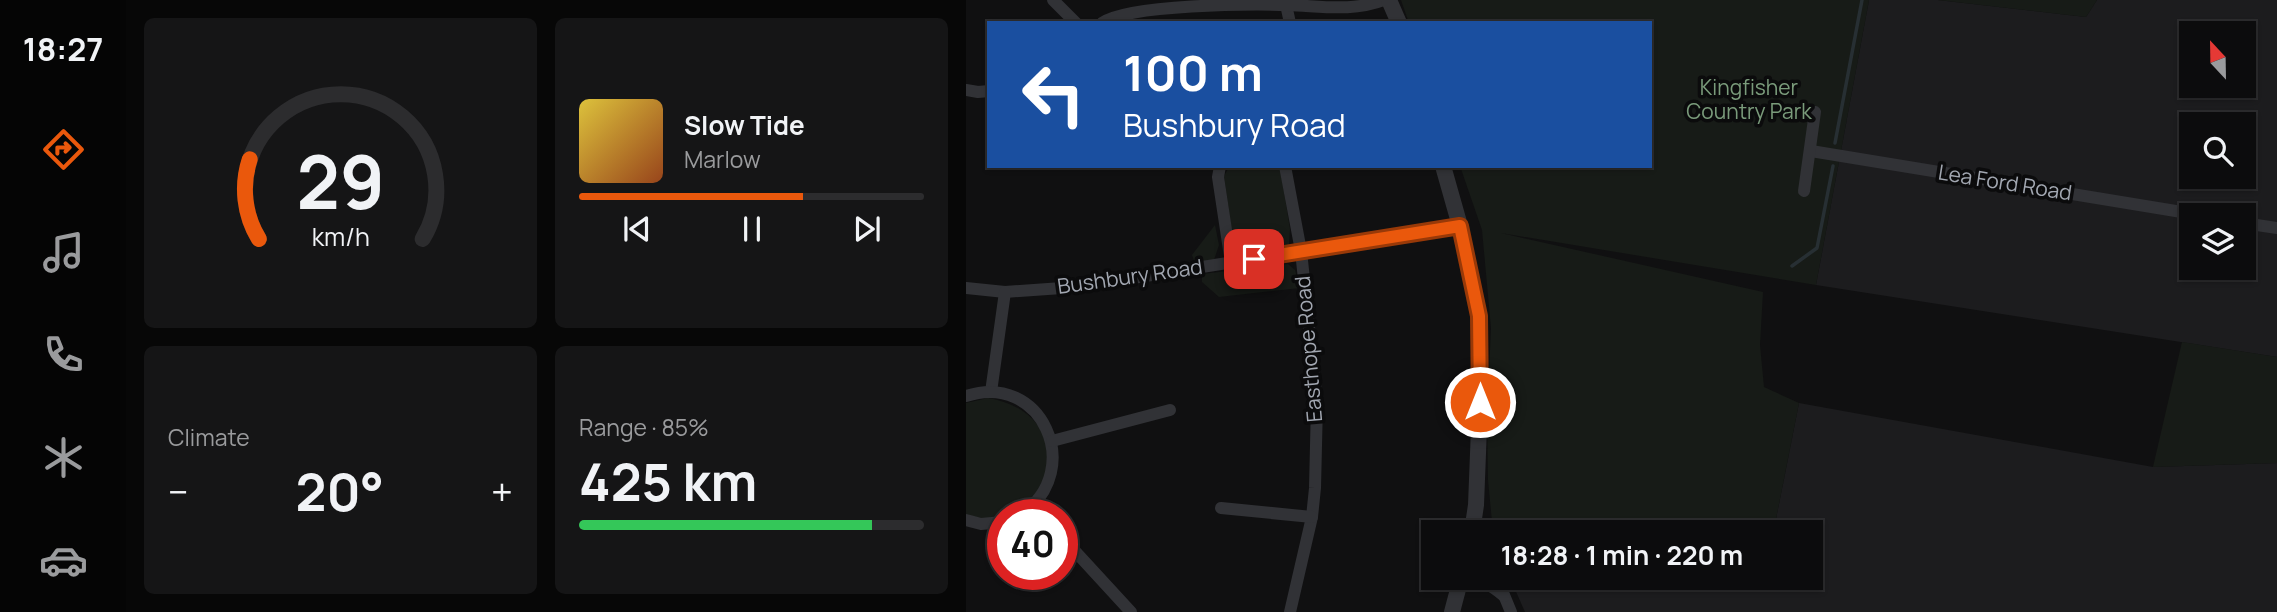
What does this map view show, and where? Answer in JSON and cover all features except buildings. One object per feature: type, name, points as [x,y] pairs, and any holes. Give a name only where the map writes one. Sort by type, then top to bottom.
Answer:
[{"type":"street","points":[[1053,0],[1074,21]]},
{"type":"street","points":[[1107,21],[1170,4],[1286,2],[1366,7],[1384,0]]},
{"type":"street","points":[[1389,0],[1398,21]]},
{"type":"street","points":[[1286,2],[1290,21]]},
{"type":"street","points":[[966,90],[978,93],[987,91]]},
{"type":"street","points":[[1804,191],[1815,112]]},
{"type":"street","name":"Lea Ford Road","points":[[1811,151],[2179,212]]},
{"type":"street","points":[[1220,168],[1218,177],[1231,263]]},
{"type":"street","name":"Easthope Road","points":[[1285,168],[1301,251],[1317,403],[1312,517],[1290,612]]},
{"type":"street","points":[[1444,168],[1460,226],[1479,316],[1480,402],[1475,520]]},
{"type":"street","points":[[2256,225],[2277,228]]},
{"type":"street","name":"Bushbury Road","points":[[966,288],[1005,292],[1076,287],[1460,226]]},
{"type":"street","points":[[991,392],[1005,292]]},
{"type":"street","points":[[966,396],[991,392],[1008,395],[1023,402],[1041,419],[1052,441],[1054,459],[1051,476],[1041,499]]},
{"type":"street","points":[[1052,441],[1170,410]]},
{"type":"street","points":[[1221,508],[1312,517]]},
{"type":"street","points":[[966,520],[987,523]]},
{"type":"street","points":[[1078,554],[1131,612]]},
{"type":"street","points":[[1452,612],[1458,590]]},
{"type":"street","points":[[1497,590],[1504,596]]},
{"type":"street","points":[[1502,590],[1511,612]]},
{"type":"shaded area","points":[[1869,0],[1938,0],[2086,17],[2097,0],[2277,0],[2277,357],[1816,285]]},
{"type":"shaded area","points":[[1799,403],[2153,467],[2277,463],[2277,612],[1525,612],[1515,590],[1823,590],[1823,520],[1776,520]]},
{"type":"green space","name":"Kingfisher Country Park","points":[[1401,0],[1869,0],[1816,285],[1501,233],[1763,292],[1760,345],[1764,387],[1799,403],[1776,520],[1492,520],[1487,418],[1491,328],[1482,230],[1461,168],[1652,168],[1652,21],[1408,21]]},
{"type":"green space","points":[[1938,0],[2097,0],[2086,17]]},
{"type":"green space","points":[[1280,168],[1290,229],[1289,245],[1283,249],[1244,255],[1237,250],[1233,240],[1224,176],[1228,169]]},
{"type":"green space","points":[[1215,225],[1219,245],[1214,260],[1195,263],[1192,255]]},
{"type":"green space","points":[[1288,264],[1295,270],[1300,288],[1219,297],[1202,282],[1202,274]]},
{"type":"green space","points":[[2182,342],[2277,357],[2277,463],[2153,467]]},
{"type":"green space","points":[[988,398],[1020,409],[1039,428],[1047,451],[1045,474],[1035,495],[1030,499],[987,499],[987,517],[966,514],[966,403]]},
{"type":"waterway","points":[[1835,143],[1862,0]]},
{"type":"waterway","points":[[1792,266],[1817,248],[1833,166]]},
{"type":"route","points":[[1254,259],[1460,226],[1479,316],[1480,402]]}]
